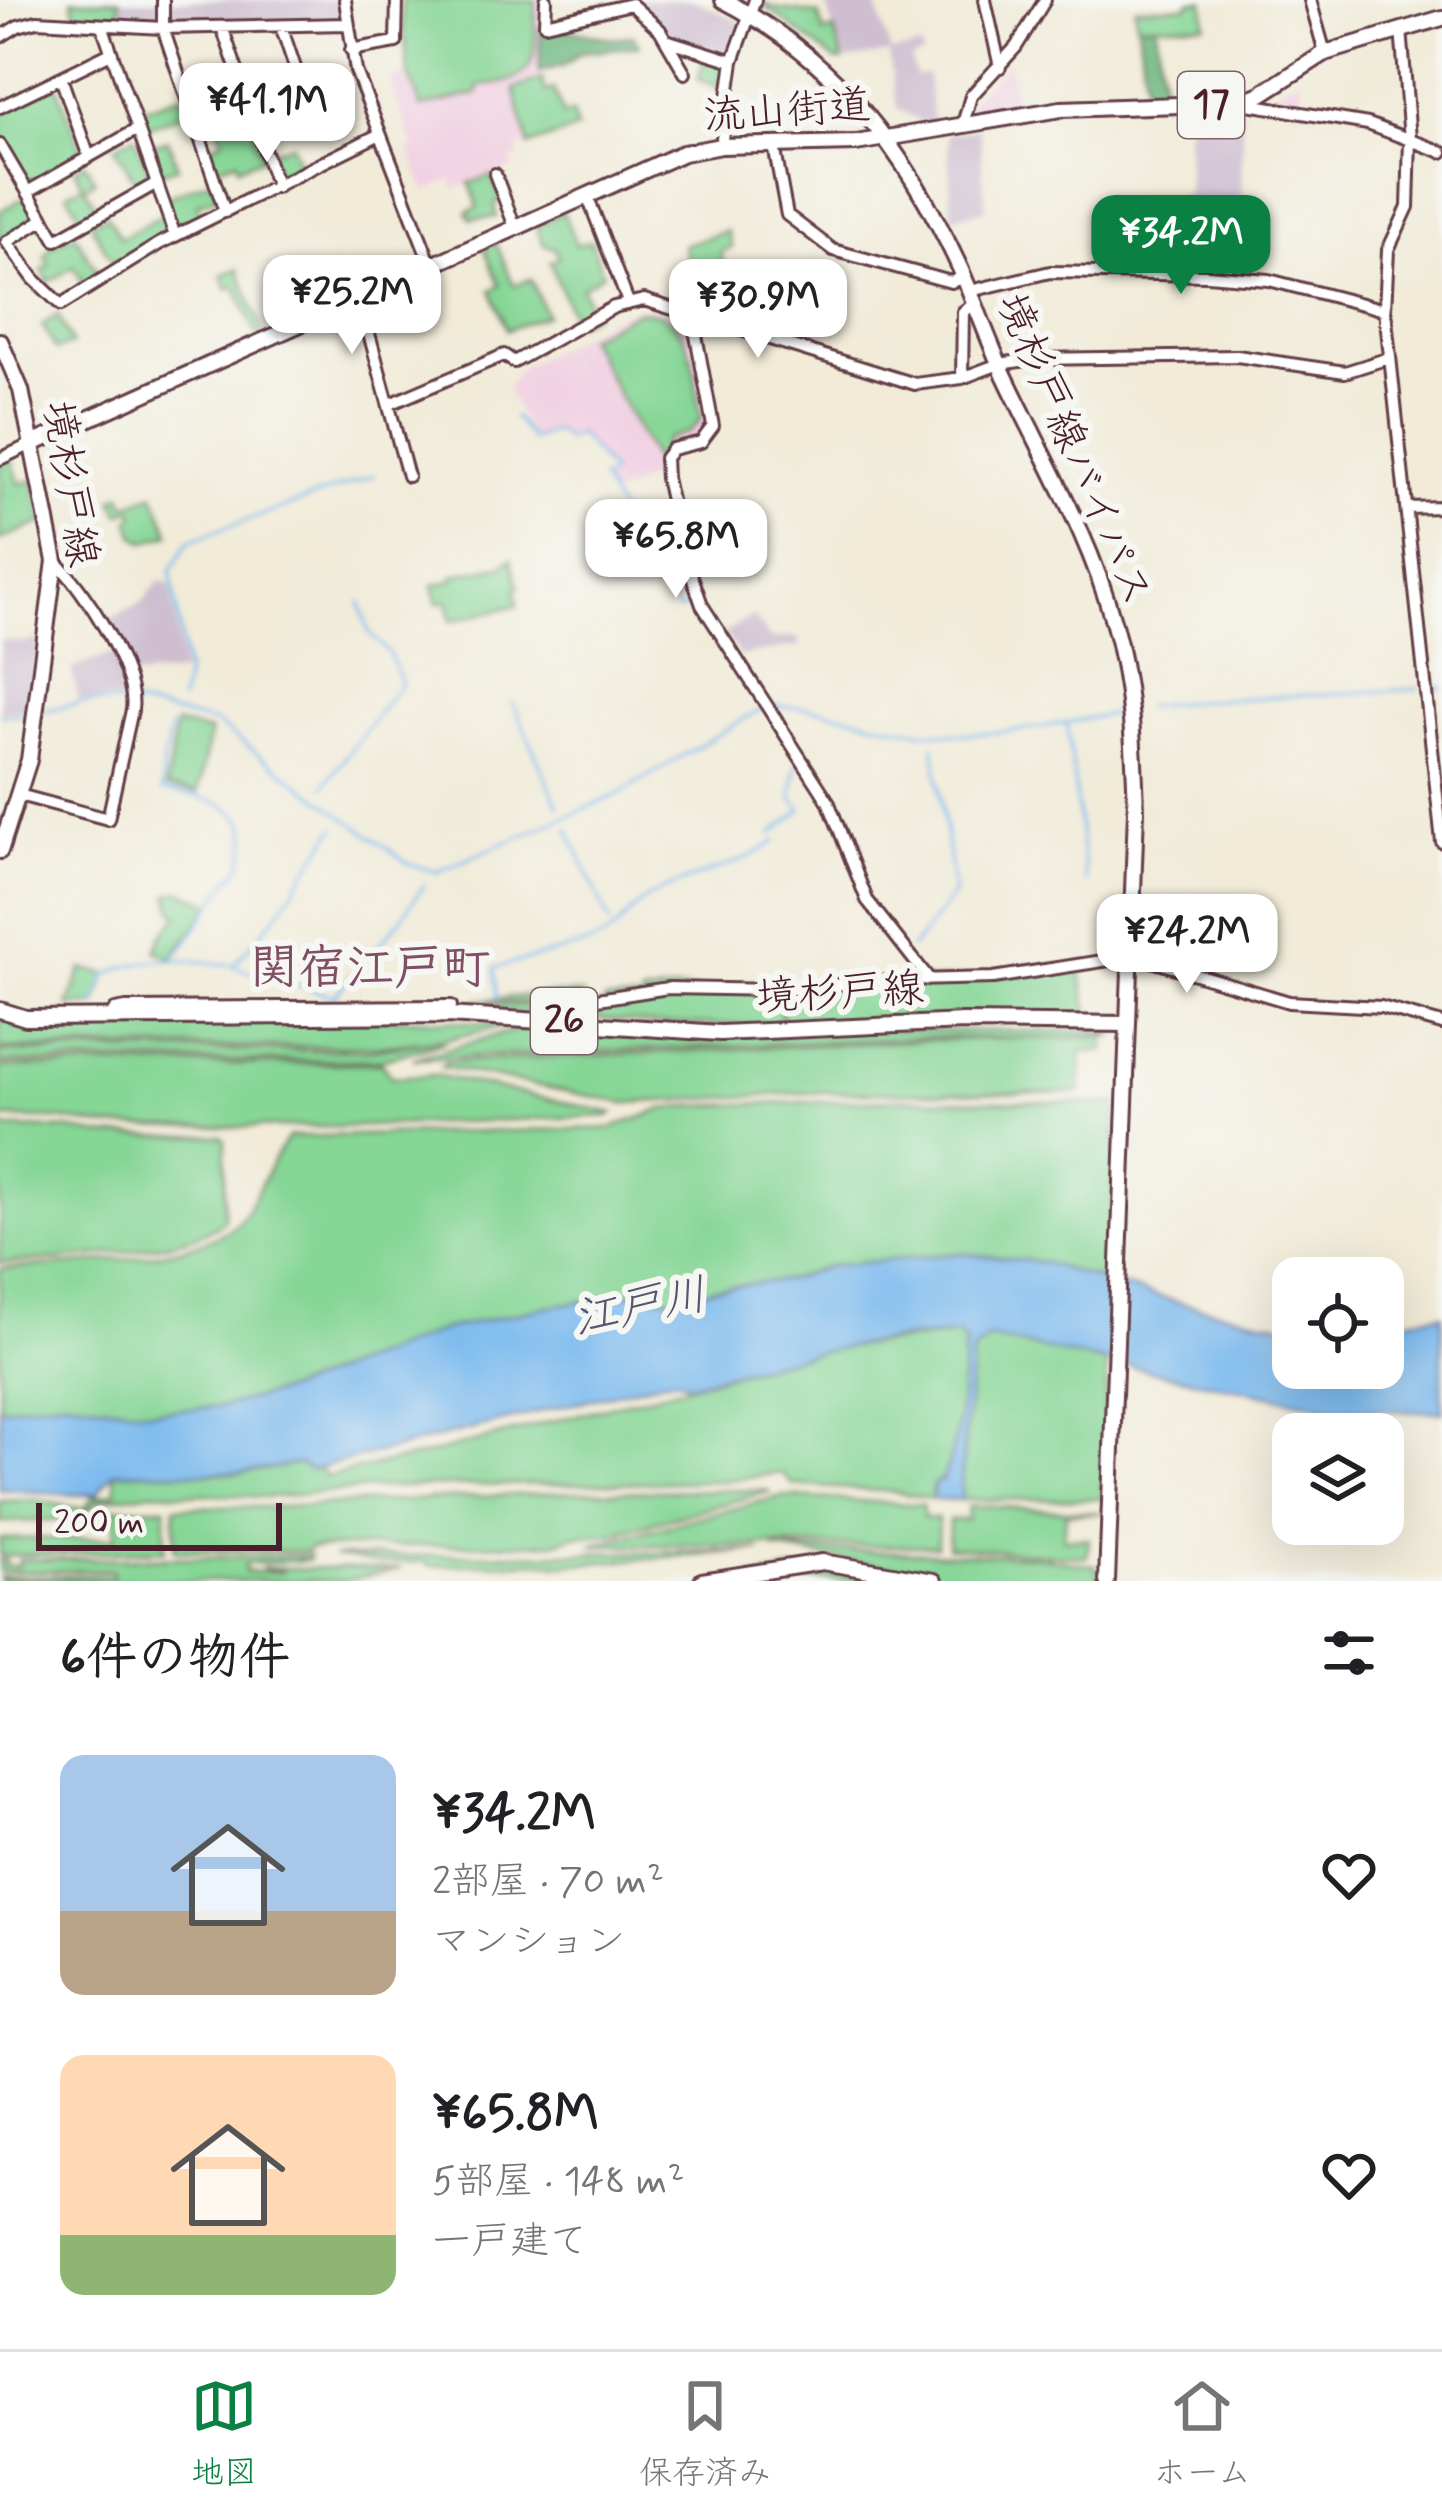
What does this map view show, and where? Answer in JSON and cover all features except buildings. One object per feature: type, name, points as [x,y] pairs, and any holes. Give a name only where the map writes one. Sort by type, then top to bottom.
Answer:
[{"type":"main road","name":"境杉戸線バイパス","points":[[723,0],[753,7],[825,68],[887,138],[918,184],[1102,587],[1121,656],[1132,726],[1136,811],[1128,1024]]},
{"type":"main road","name":"流山街道","points":[[32,444],[671,157],[721,146],[887,138],[1092,106],[1239,103],[1324,53],[1442,18]]},
{"type":"main road","name":"境杉戸線","points":[[0,341],[17,379],[55,561],[36,722],[0,851]]},
{"type":"main road","name":"境杉戸線","points":[[0,1010],[26,1018],[427,1014],[719,1033],[916,1023],[1128,1024]]},
{"type":"main road","points":[[1107,1581],[1128,1024]]},
{"type":"main road","points":[[702,1581],[822,1562],[934,1581]]},
{"type":"street","points":[[163,0],[163,28],[225,212]]},
{"type":"street","points":[[346,0],[351,50],[378,135],[431,265]]},
{"type":"street","points":[[351,50],[396,42],[397,0]]},
{"type":"street","points":[[546,0],[545,24],[631,4],[669,41],[685,73]]},
{"type":"street","points":[[985,0],[1000,67]]},
{"type":"street","points":[[963,124],[971,96],[1000,67],[1045,0]]},
{"type":"street","points":[[1310,0],[1324,53]]},
{"type":"street","points":[[721,146],[733,62],[753,7]]},
{"type":"street","points":[[0,37],[38,21],[163,28],[347,24]]},
{"type":"street","points":[[102,25],[175,236]]},
{"type":"street","points":[[256,124],[308,106],[281,26]]},
{"type":"street","points":[[222,27],[277,187]]},
{"type":"street","points":[[1401,29],[1410,139],[1408,207],[1388,250],[1385,310],[1442,842]]},
{"type":"street","points":[[669,41],[733,62]]},
{"type":"street","points":[[0,107],[111,53]]},
{"type":"street","points":[[61,78],[89,157]]},
{"type":"street","points":[[1239,103],[1368,124],[1442,152]]},
{"type":"street","points":[[29,191],[138,129]]},
{"type":"street","points":[[44,219],[7,242],[34,279],[61,304],[175,236],[378,135]]},
{"type":"street","points":[[0,145],[56,241],[157,183]]},
{"type":"street","points":[[774,146],[787,215],[821,243],[970,290],[1050,272],[1208,275],[1269,280],[1385,310]]},
{"type":"street","points":[[495,174],[515,227]]},
{"type":"street","points":[[587,195],[628,302]]},
{"type":"street","points":[[962,378],[963,311],[970,290]]},
{"type":"street","points":[[359,297],[408,476]]},
{"type":"street","points":[[390,404],[503,355],[514,362],[628,302],[656,302],[916,384],[962,378],[999,364],[1034,359],[1238,356],[1345,372],[1389,358]]},
{"type":"street","points":[[692,314],[713,426],[701,442],[669,451],[666,478],[681,545],[702,605],[828,801],[868,900],[929,979]]},
{"type":"street","points":[[0,459],[32,444]]},
{"type":"street","points":[[1407,508],[1442,507]]},
{"type":"street","points":[[19,795],[108,819],[133,705],[119,658],[68,573],[55,561]]},
{"type":"street","points":[[579,1002],[668,988],[781,989],[994,978],[1109,960]]},
{"type":"street","points":[[1152,961],[1289,1002],[1381,1007],[1442,1024]]},
{"type":"street","points":[[109,1017],[126,1008],[451,1006]]},
{"type":"street","points":[[870,1581],[897,1573]]},
{"type":"shaded area","points":[[119,0],[159,0],[159,22],[119,22]]},
{"type":"shaded area","points":[[166,0],[338,0],[340,18],[169,25]]},
{"type":"shaded area","points":[[401,0],[542,0],[539,77],[513,88],[528,145],[517,149],[519,157],[511,161],[514,168],[455,189],[451,180],[426,191],[389,79],[408,73]]},
{"type":"shaded area","points":[[629,0],[693,0],[741,22],[732,55],[673,38]]},
{"type":"shaded area","points":[[825,0],[875,0],[891,52],[921,47],[923,55],[911,59],[916,77],[927,74],[933,120],[923,123],[897,108],[889,53],[843,61]]},
{"type":"shaded area","points":[[1009,61],[1015,107],[967,114],[971,101]]},
{"type":"shaded area","points":[[1300,75],[1303,111],[1260,102]]},
{"type":"shaded area","points":[[1242,109],[1242,201],[1223,202],[1217,229],[1173,228],[1179,194],[1187,194],[1187,112]]},
{"type":"shaded area","points":[[979,128],[986,210],[952,217],[947,134]]},
{"type":"shaded area","points":[[653,308],[681,316],[687,323],[699,368],[706,426],[699,436],[672,442],[664,449],[658,463],[660,473],[610,497],[604,480],[614,474],[579,433],[567,440],[556,429],[532,439],[506,388],[520,368],[614,317]]},
{"type":"shaded area","points":[[159,581],[170,584],[183,673],[133,677],[106,621],[143,602]]},
{"type":"shaded area","points":[[753,615],[770,639],[798,637],[800,646],[740,656],[724,633]]},
{"type":"shaded area","points":[[38,639],[30,710],[0,711],[0,640],[23,643]]},
{"type":"shaded area","points":[[115,653],[130,699],[79,700],[71,669]]},
{"type":"green space","points":[[72,0],[119,0],[119,22],[77,20]]},
{"type":"green space","points":[[401,0],[536,0],[531,62],[515,79],[421,107],[408,73]]},
{"type":"green space","points":[[1204,1],[1206,24],[1137,25],[1135,8]]},
{"type":"green space","points":[[761,3],[819,15],[824,33],[834,30],[843,61],[836,61]]},
{"type":"green space","points":[[1156,24],[1164,100],[1147,101],[1138,25]]},
{"type":"green space","points":[[554,26],[612,39],[633,35],[639,46],[581,52],[565,65],[539,72],[541,28]]},
{"type":"green space","points":[[705,56],[727,64],[725,89],[698,80]]},
{"type":"green space","points":[[208,78],[213,88],[236,79],[240,91],[194,107],[186,85]]},
{"type":"green space","points":[[542,79],[545,91],[554,89],[563,116],[572,113],[577,129],[529,146],[514,89]]},
{"type":"green space","points":[[56,84],[82,157],[28,184],[0,139],[0,112]]},
{"type":"green space","points":[[182,95],[188,112],[142,129],[136,111]]},
{"type":"green space","points":[[245,104],[263,158],[215,168],[207,146],[223,140],[214,114]]},
{"type":"green space","points":[[134,136],[152,179],[139,189],[115,146]]},
{"type":"green space","points":[[168,140],[178,167],[157,174],[148,147]]},
{"type":"green space","points":[[292,144],[301,170],[278,179],[269,152]]},
{"type":"green space","points":[[85,163],[95,181],[85,187],[99,212],[84,220],[67,193],[83,185],[75,169]]},
{"type":"green space","points":[[491,176],[501,200],[495,203],[496,217],[471,219],[467,212],[478,207],[470,183]]},
{"type":"green space","points":[[212,180],[217,197],[197,204],[201,219],[176,229],[165,197]]},
{"type":"green space","points":[[27,196],[37,219],[0,243],[0,211]]},
{"type":"green space","points":[[563,212],[576,245],[591,241],[603,274],[582,287],[593,314],[575,324],[550,262],[559,258],[555,248],[544,245],[536,227]]},
{"type":"green space","points":[[164,214],[169,236],[115,266],[91,224],[107,215],[121,238]]},
{"type":"green space","points":[[727,231],[732,248],[721,252],[725,270],[693,275],[683,245]]},
{"type":"green space","points":[[75,234],[100,277],[85,286],[74,267],[45,284],[42,270],[50,265],[45,257],[52,246]]},
{"type":"green space","points":[[496,243],[514,285],[531,279],[546,315],[507,330],[491,290],[500,286],[484,248]]},
{"type":"green space","points":[[238,269],[263,333],[257,336],[235,286],[227,289],[222,275]]},
{"type":"green space","points":[[638,311],[672,321],[682,333],[693,365],[701,419],[689,432],[666,439],[656,464],[587,337]]},
{"type":"green space","points":[[58,315],[72,344],[56,350],[42,325]]},
{"type":"green space","points":[[11,458],[20,484],[34,480],[43,522],[0,540],[0,463]]},
{"type":"green space","points":[[154,494],[170,534],[145,542],[135,536],[129,520],[135,516],[132,509],[120,514],[113,499],[122,495],[126,505]]},
{"type":"green space","points":[[511,559],[518,605],[451,621],[447,601],[437,603],[433,585],[454,580],[454,575],[502,566]]},
{"type":"green space","points":[[176,724],[210,732],[198,793],[166,787]]},
{"type":"green space","points":[[181,891],[212,904],[172,958],[156,951],[179,914],[169,894]]},
{"type":"green space","points":[[1080,968],[1090,1019],[783,1025],[783,992]]},
{"type":"green space","points":[[82,969],[107,974],[96,1005],[68,1006]]},
{"type":"green space","points":[[678,990],[780,992],[781,1025],[652,1024],[544,1014],[336,1006],[604,1005],[605,1000],[641,1000],[642,995]]},
{"type":"green space","points":[[584,994],[567,1002],[464,1002]]},
{"type":"green space","points":[[0,1017],[376,1017],[511,1024],[447,1039],[376,1046],[0,1049]]},
{"type":"green space","points":[[558,1024],[617,1029],[1113,1034],[413,1059],[515,1030],[548,1031]]},
{"type":"green space","points":[[1113,1037],[1104,1038],[1104,1051],[1082,1052],[1080,1093],[823,1092],[626,1103],[441,1067],[447,1062],[933,1040]]},
{"type":"green space","points":[[442,1043],[380,1060],[0,1063],[0,1052],[370,1050]]},
{"type":"green space","points":[[381,1063],[392,1077],[435,1075],[613,1113],[337,1127],[111,1127],[58,1119],[0,1118],[0,1067]]},
{"type":"green space","points":[[907,1099],[1117,1104],[1110,1281],[1041,1262],[962,1253],[829,1266],[793,1279],[715,1288],[676,1299],[633,1293],[443,1330],[292,1389],[221,1407],[150,1411],[65,1400],[0,1408],[0,1269],[157,1254],[215,1237],[242,1218],[289,1137],[611,1128],[687,1106]]},
{"type":"green space","points":[[0,1128],[65,1129],[108,1136],[221,1136],[225,1140],[224,1219],[209,1230],[153,1247],[0,1263]]},
{"type":"green space","points":[[959,1335],[965,1343],[958,1422],[949,1463],[932,1487],[932,1499],[793,1485],[781,1473],[722,1481],[394,1487],[269,1497],[152,1492],[100,1500],[77,1520],[0,1522],[0,1501],[35,1500],[83,1509],[94,1497],[116,1493],[115,1472],[241,1473],[299,1464],[311,1470],[320,1468],[325,1477],[821,1350]]},
{"type":"green space","points":[[990,1337],[1107,1363],[1102,1499],[961,1500],[973,1352]]},
{"type":"green space","points":[[771,1491],[611,1534],[573,1536],[554,1543],[309,1548],[308,1552],[175,1550],[175,1507]]},
{"type":"green space","points":[[782,1496],[922,1505],[924,1518],[938,1519],[937,1546],[591,1545]]},
{"type":"green space","points":[[165,1507],[165,1550],[0,1556],[0,1539],[115,1538],[115,1508]]},
{"type":"green space","points":[[968,1507],[1102,1513],[1066,1513],[1064,1538],[1089,1539],[1087,1557],[948,1547],[949,1520],[967,1520]]},
{"type":"green space","points":[[773,1549],[1032,1556],[1096,1566],[1099,1581],[950,1581],[918,1571]]},
{"type":"green space","points":[[761,1550],[561,1565],[428,1566],[427,1562],[334,1557]]},
{"type":"green space","points":[[309,1556],[309,1560],[245,1564],[245,1572],[284,1572],[261,1568],[401,1569],[345,1581],[0,1581],[0,1577],[113,1575],[112,1570],[0,1572],[0,1560],[6,1560],[7,1566],[19,1566],[19,1560]]},
{"type":"green space","points":[[825,1569],[865,1579],[744,1581],[789,1571]]},
{"type":"water","name":"江戸川","points":[[962,1253],[1041,1262],[1184,1304],[1272,1322],[1272,1389],[1404,1389],[1404,1320],[1442,1314],[1442,1412],[1338,1409],[989,1338],[973,1352],[961,1500],[932,1499],[934,1483],[942,1481],[957,1431],[965,1343],[959,1335],[823,1352],[690,1384],[674,1378],[311,1470],[299,1464],[241,1473],[115,1472],[97,1494],[0,1490],[0,1408],[65,1400],[150,1411],[221,1407],[292,1389],[443,1330],[633,1293],[676,1299],[715,1288],[793,1279],[829,1266]]},
{"type":"waterway","points":[[514,417],[532,440],[556,430],[567,440],[579,434],[612,473],[601,479],[625,521],[641,572],[658,589],[667,586],[679,611],[689,607],[694,618]]},
{"type":"waterway","points":[[181,701],[186,672],[171,571],[189,541],[373,476]]},
{"type":"waterway","points":[[324,786],[401,683],[389,653],[369,633],[360,602]]},
{"type":"waterway","points":[[698,627],[707,624],[714,634]]},
{"type":"waterway","points":[[1428,688],[1442,687]]},
{"type":"waterway","points":[[1145,707],[1419,689]]},
{"type":"waterway","points":[[43,711],[84,702],[127,703],[216,723],[409,864],[437,872],[617,795],[761,709]]},
{"type":"waterway","points":[[513,702],[558,806]]},
{"type":"waterway","points":[[770,707],[809,708],[951,734],[1021,730],[1114,714]]},
{"type":"waterway","points":[[0,714],[28,715]]},
{"type":"waterway","points":[[1067,723],[1086,882]]},
{"type":"waterway","points":[[171,726],[162,791],[227,807],[239,816],[247,845],[239,868],[174,958]]},
{"type":"waterway","points":[[912,948],[954,894],[934,746]]},
{"type":"waterway","points":[[772,834],[802,810],[792,797],[797,763]]},
{"type":"waterway","points":[[94,1006],[106,976],[121,968],[168,960],[234,965],[275,917],[336,827]]},
{"type":"waterway","points":[[568,829],[610,923]]},
{"type":"waterway","points":[[592,943],[652,895],[747,858],[776,841]]},
{"type":"waterway","points":[[235,967],[334,996],[398,923],[424,885]]},
{"type":"waterway","points":[[497,997],[495,968],[589,944]]},
{"type":"tunnel","points":[[1109,960],[1152,961]]},
{"type":"district","name":"関宿江戸町","points":[[370,969]]}]
